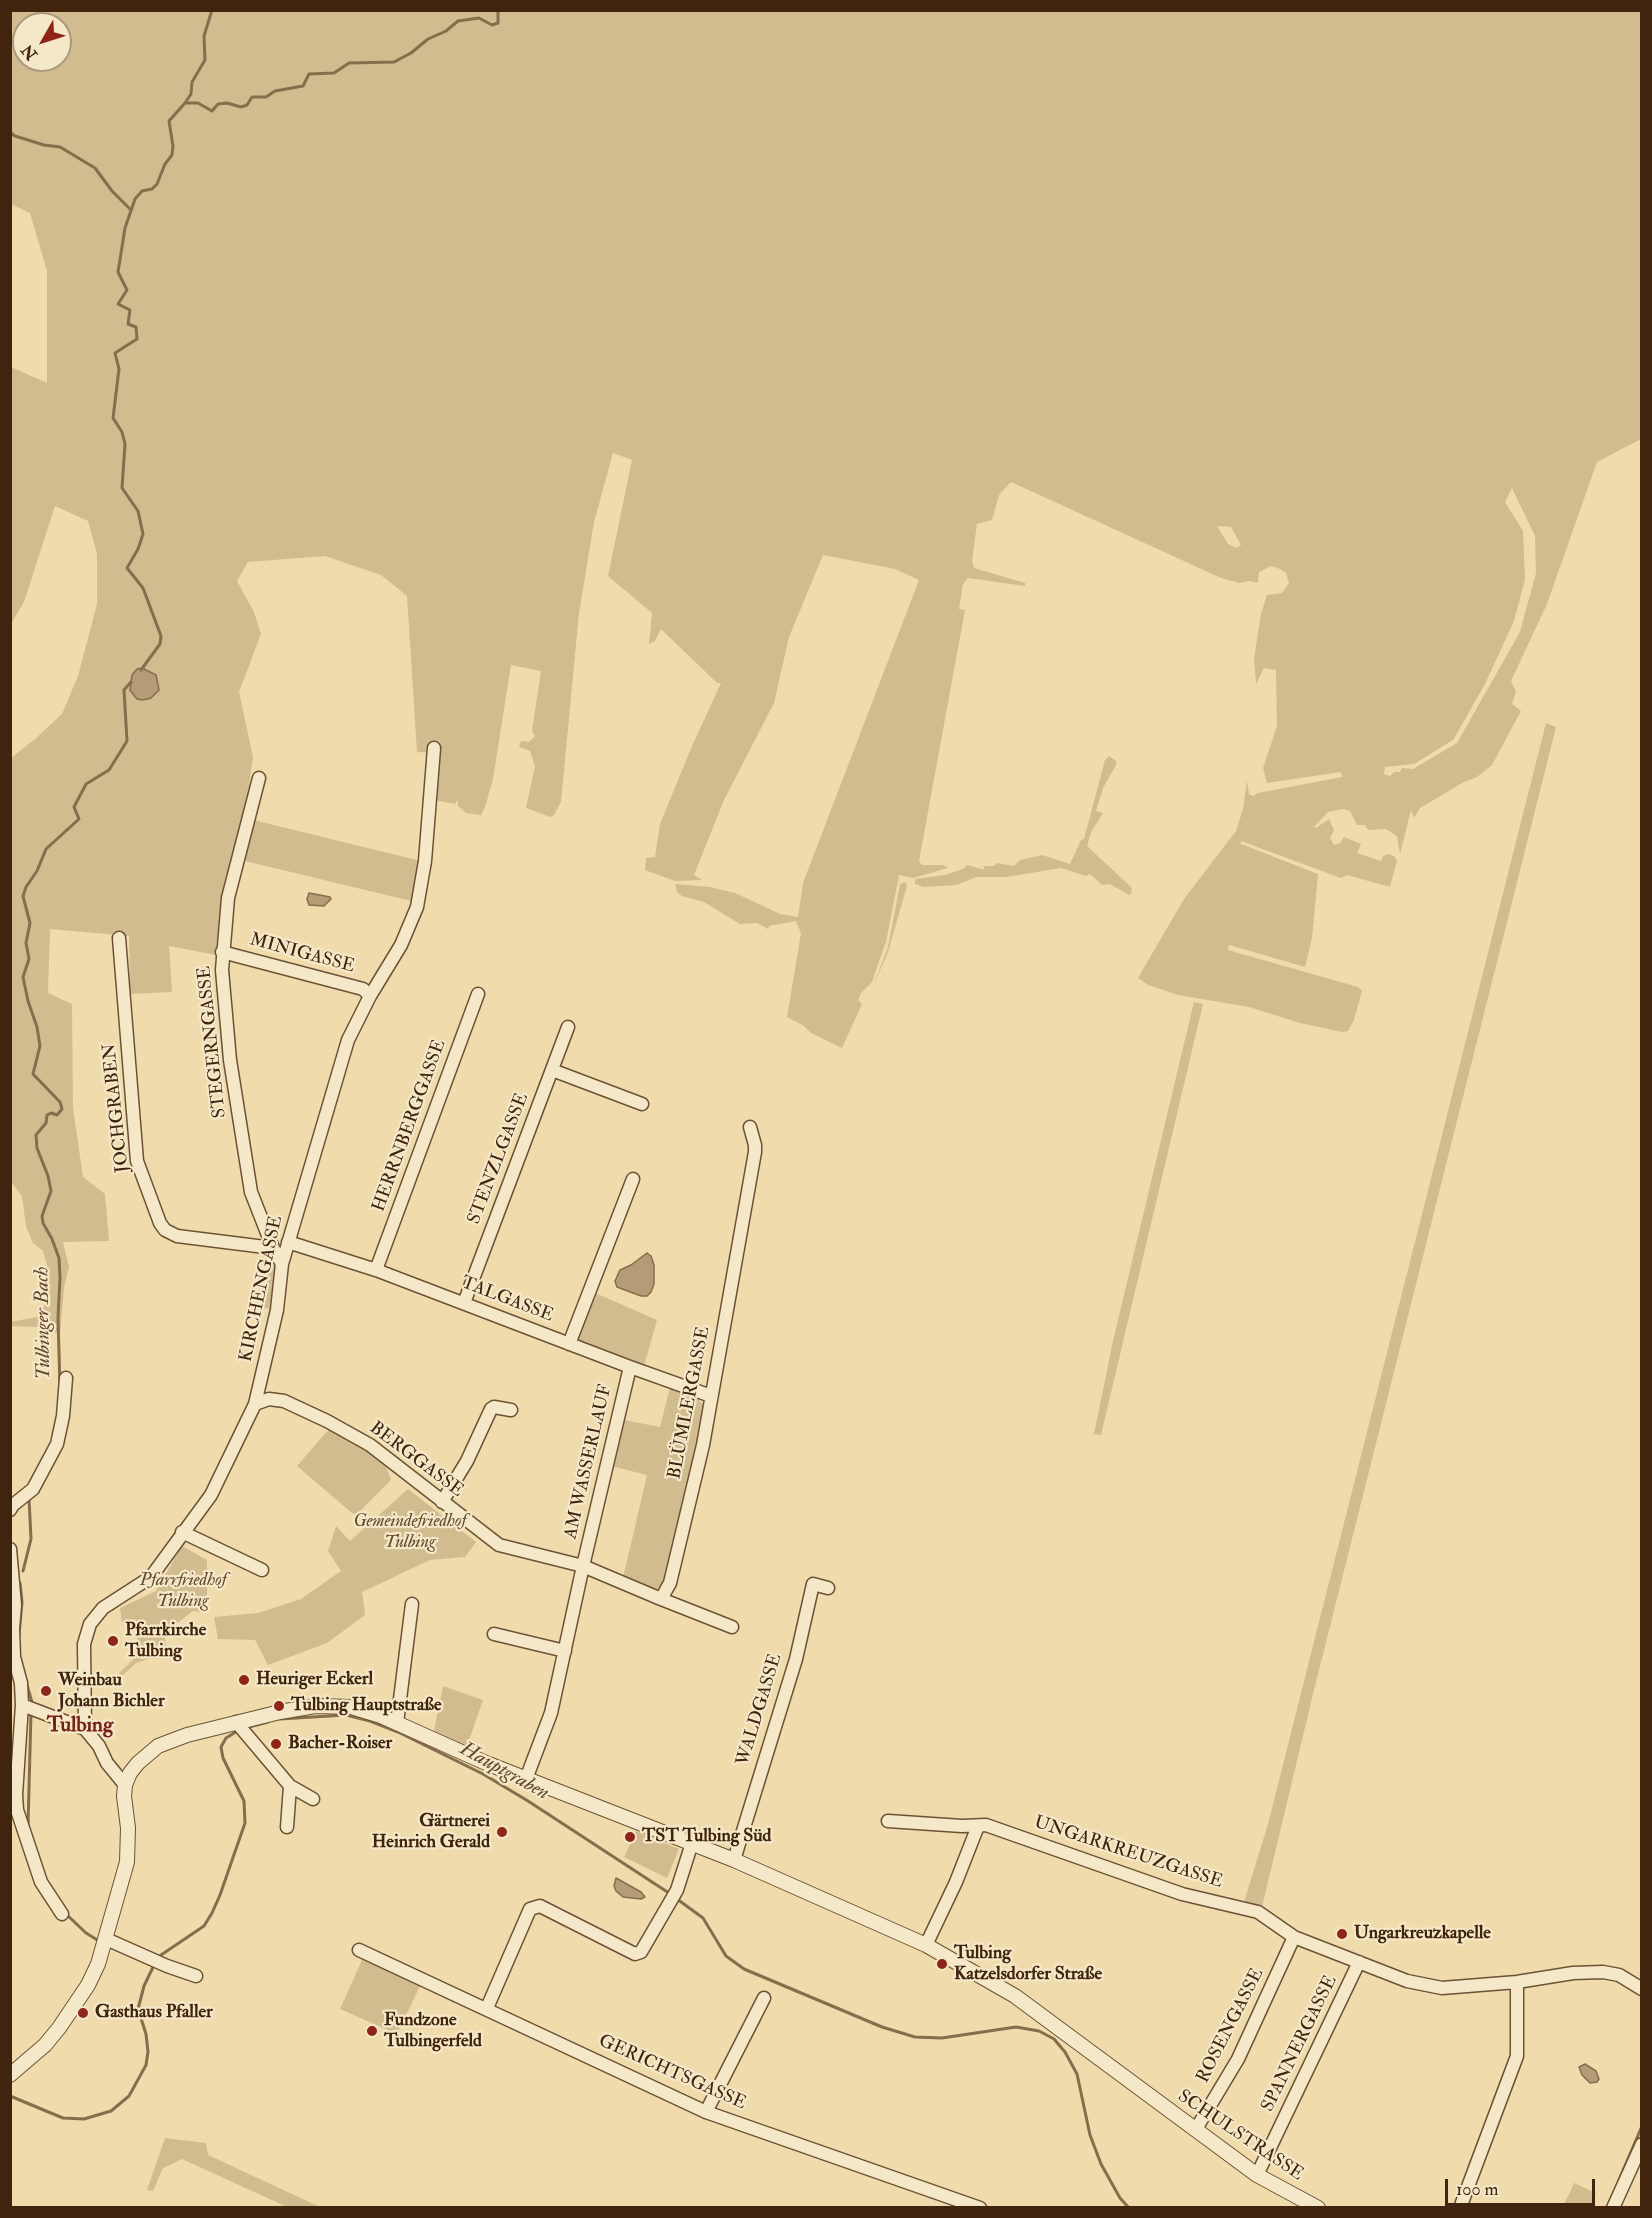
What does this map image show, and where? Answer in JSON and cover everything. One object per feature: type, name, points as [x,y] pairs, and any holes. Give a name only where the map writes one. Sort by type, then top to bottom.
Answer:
[{"type":"street","name":"KIRCHENGASSE","points":[[85,1729],[84,1644],[90,1624],[103,1608],[151,1577],[211,1495],[255,1404],[277,1310],[282,1264],[348,1040],[370,996],[401,945],[417,907],[426,861],[434,748]]},
{"type":"street","name":"STEGERNGASSE","points":[[259,778],[228,898],[222,970],[230,1060],[251,1192],[273,1248],[282,1264]]},
{"type":"street","name":"JOCHGRABEN","points":[[119,938],[136,1161],[160,1223],[165,1230],[177,1236],[273,1248]]},
{"type":"street","name":"MINIGASSE","points":[[222,952],[363,989],[370,996]]},
{"type":"street","name":"HERRNBERGGASSE","points":[[376,1270],[478,994]]},
{"type":"street","name":"STENZLGASSE","points":[[464,1303],[568,1027]]},
{"type":"street","points":[[552,1070],[642,1104]]},
{"type":"street","name":"BLÜMLERGASSE","points":[[662,1599],[672,1572],[703,1444],[755,1152],[756,1145],[750,1127]]},
{"type":"street","points":[[568,1344],[633,1179]]},
{"type":"street","name":"TALGASSE","points":[[288,1242],[376,1270],[711,1396]]},
{"type":"street","name":"AM WASSERLAUF","points":[[583,1566],[630,1367]]},
{"type":"street","points":[[10,1510],[33,1489],[57,1444],[63,1416],[66,1378]]},
{"type":"street","name":"BERGGASSE","points":[[255,1404],[269,1399],[284,1401],[370,1445],[499,1545],[583,1566]]},
{"type":"street","points":[[442,1502],[467,1461],[491,1409],[494,1407],[511,1410]]},
{"type":"street","points":[[182,1532],[261,1570]]},
{"type":"street","points":[[10,1549],[15,1605],[14,1657],[21,1683],[22,1705],[17,1810],[41,1882],[62,1914]]},
{"type":"street","points":[[526,1779],[550,1713],[583,1566],[732,1627]]},
{"type":"street","name":"WALDGASSE","points":[[734,1860],[795,1659],[813,1584],[828,1588]]},
{"type":"street","points":[[398,1723],[412,1604]]},
{"type":"street","points":[[494,1634],[565,1651]]},
{"type":"street","points":[[10,2075],[45,2045],[68,2016],[88,1985],[98,1964],[128,1862],[125,1785],[107,1763],[99,1746],[85,1729],[22,1705]]},
{"type":"street","name":"SCHULSTRASSE","points":[[125,1785],[138,1763],[158,1746],[187,1735],[236,1722],[315,1706],[338,1705],[364,1709],[526,1779],[734,1860],[926,1945],[1015,1996],[1257,2175],[1318,2208]]},
{"type":"street","points":[[236,1722],[290,1786],[313,1799]]},
{"type":"street","points":[[287,1827],[290,1786]]},
{"type":"street","name":"UNGARKREUZGASSE","points":[[888,1821],[986,1825],[1182,1894],[1258,1912],[1294,1937],[1407,1981],[1442,1988],[1517,1982],[1573,1973],[1603,1972],[1619,1975],[1641,1989]]},
{"type":"street","points":[[926,1945],[956,1882],[978,1826]]},
{"type":"street","points":[[487,2008],[530,1909],[540,1906],[635,1954],[641,1952],[677,1890],[692,1843]]},
{"type":"street","name":"ROSENGASSE","points":[[1196,2129],[1238,2059],[1294,1937]]},
{"type":"street","points":[[106,1939],[196,1976]]},
{"type":"street","name":"GERICHTSGASSE","points":[[359,1950],[706,2112],[980,2208]]},
{"type":"street","name":"SPANNERGASSE","points":[[1257,2175],[1359,1962]]},
{"type":"street","points":[[1460,2208],[1517,2056],[1517,1982]]},
{"type":"street","points":[[706,2112],[764,1998]]},
{"type":"street","points":[[1613,2208],[1641,2144]]},
{"type":"green space","points":[[11,11],[1641,11],[1641,439],[1597,462],[1547,604],[1511,681],[1516,692],[1512,704],[1521,711],[1492,765],[1477,777],[1464,782],[1420,808],[1414,818],[1411,810],[1400,854],[1397,836],[1386,829],[1368,830],[1365,825],[1357,825],[1350,811],[1343,809],[1328,812],[1314,827],[1316,828],[1329,819],[1334,830],[1330,838],[1334,845],[1340,843],[1344,837],[1361,844],[1357,853],[1381,861],[1383,856],[1389,854],[1395,857],[1397,861],[1390,887],[1347,875],[1341,878],[1241,841],[1241,844],[1318,874],[1312,938],[1305,967],[1229,945],[1228,950],[1358,987],[1362,991],[1354,1020],[1348,1031],[1342,1032],[1300,1023],[1249,1007],[1178,995],[1148,985],[1138,978],[1184,899],[1236,831],[1243,809],[1247,781],[1249,794],[1253,796],[1258,793],[1342,777],[1341,772],[1267,783],[1263,768],[1277,726],[1276,670],[1264,668],[1256,684],[1254,659],[1261,614],[1267,595],[1282,593],[1289,583],[1286,573],[1280,569],[1271,566],[1259,572],[1258,583],[1250,581],[1239,583],[1221,578],[1011,482],[999,495],[992,520],[977,524],[972,561],[974,568],[1025,583],[1025,586],[968,578],[963,584],[959,609],[965,610],[919,861],[922,865],[943,865],[948,868],[913,878],[899,875],[886,942],[872,982],[861,993],[858,1000],[862,1004],[842,1048],[811,1033],[804,1026],[787,1017],[801,933],[796,921],[769,926],[768,929],[757,923],[740,924],[704,902],[682,896],[677,892],[675,884],[710,887],[735,893],[780,914],[798,917],[803,883],[919,580],[895,569],[823,555],[789,637],[774,703],[724,800],[694,875],[702,880],[675,881],[645,870],[646,858],[655,857],[660,824],[721,683],[717,683],[661,629],[655,641],[649,644],[652,613],[608,576],[632,460],[613,453],[594,522],[579,613],[561,802],[554,815],[550,817],[526,808],[535,766],[530,751],[519,747],[521,741],[529,742],[535,736],[532,731],[541,671],[511,665],[493,779],[485,807],[481,815],[466,813],[458,806],[458,799],[455,804],[435,800],[439,753],[417,752],[407,596],[381,575],[325,556],[248,562],[237,581],[254,612],[261,634],[239,692],[253,757],[245,815],[226,884],[216,955],[169,946],[172,992],[130,994],[129,936],[50,929],[48,993],[72,1004],[73,1108],[83,1177],[105,1194],[109,1241],[63,1242],[69,1267],[64,1288],[60,1334],[37,1327],[11,1326],[11,1322],[36,1317],[41,1312],[46,1302],[47,1265],[43,1251],[33,1243],[26,1227],[22,1196],[11,1182],[11,758],[62,714],[78,676],[97,604],[97,554],[88,521],[55,506],[24,602],[11,624],[11,367],[47,383],[47,271],[30,213],[11,204]],"holes":[[[1512,488],[1535,536],[1536,573],[1520,632],[1457,743],[1413,769],[1402,768],[1400,772],[1394,772],[1390,776],[1384,774],[1385,767],[1414,764],[1453,740],[1485,684],[1514,621],[1525,579],[1523,531],[1505,502]],[[1217,526],[1231,527],[1241,545],[1237,548],[1228,544]]]},
{"type":"green space","points":[[1546,723],[1556,727],[1313,1694],[1262,1907],[1244,1902],[1268,1824]]},
{"type":"green space","points":[[1109,756],[1116,761],[1116,765],[1103,788],[1096,811],[1103,813],[1091,832],[1087,846],[1132,888],[1131,894],[1110,884],[1102,885],[1090,874],[1086,876],[1061,868],[1007,877],[976,877],[957,885],[923,887],[915,884],[915,879],[945,875],[963,869],[967,865],[985,870],[983,866],[994,866],[997,863],[1014,866],[1020,860],[1042,855],[1070,864],[1081,840],[1084,839],[1105,760]]},
{"type":"green space","points":[[253,820],[421,861],[411,901],[241,860]]},
{"type":"green space","points":[[905,882],[907,886],[888,952],[874,984],[888,947],[900,884]]},
{"type":"green space","points":[[1194,1002],[1203,1004],[1101,1435],[1094,1434],[1113,1341]]},
{"type":"green space","points":[[269,1260],[275,1261],[278,1274],[275,1309],[264,1308]]},
{"type":"green space","points":[[593,1292],[657,1320],[644,1366],[579,1341],[577,1335]]},
{"type":"green space","points":[[670,1387],[697,1398],[704,1406],[703,1424],[667,1578],[662,1586],[654,1590],[623,1578],[647,1475],[611,1466],[624,1420],[660,1427]]},
{"type":"green space","points":[[330,1428],[361,1446],[386,1466],[391,1480],[357,1514],[352,1513],[297,1466]]},
{"type":"green space","name":"Gemeindefriedhof Tulbing","points":[[408,1489],[476,1542],[465,1557],[430,1560],[362,1592],[365,1615],[327,1643],[268,1665],[255,1640],[218,1639],[214,1617],[258,1613],[301,1599],[341,1571],[328,1551],[336,1526],[350,1541]]},
{"type":"green space","name":"Pfarrfriedhof Tulbing","points":[[182,1546],[207,1560],[207,1613],[193,1611],[164,1633],[168,1658],[148,1659],[136,1663],[122,1676],[119,1673],[133,1660],[138,1633],[134,1628],[122,1622],[120,1608],[156,1591]]},
{"type":"green space","points":[[443,1686],[483,1700],[467,1746],[434,1731]]},
{"type":"green space","points":[[636,1831],[679,1849],[667,1878],[624,1857]]},
{"type":"green space","points":[[362,1960],[421,1984],[397,2034],[340,2009]]},
{"type":"green space","points":[[165,2138],[206,2143],[208,2155],[320,2207],[287,2207],[182,2159],[163,2168],[153,2191],[147,2190]]},
{"type":"green space","points":[[1574,2183],[1596,2193],[1590,2207],[1563,2207]]},
{"type":"shaded area","points":[[142,668],[156,675],[159,690],[151,698],[143,700],[137,699],[130,690],[132,675],[137,669]]},
{"type":"shaded area","points":[[309,893],[331,899],[324,906],[309,905],[307,899]]},
{"type":"shaded area","points":[[647,1253],[651,1256],[654,1265],[654,1284],[651,1292],[647,1296],[641,1296],[617,1287],[615,1281],[620,1270]]},
{"type":"shaded area","points":[[616,1878],[641,1892],[645,1897],[641,1899],[623,1897],[614,1886]]},
{"type":"shaded area","points":[[1585,2064],[1596,2071],[1599,2079],[1597,2082],[1590,2083],[1582,2075],[1579,2067]]},
{"type":"waterway","points":[[185,103],[191,94],[192,82],[205,60],[204,36],[212,10]]},
{"type":"waterway","name":"Tulbinger Bach","points":[[141,670],[160,644],[161,636],[143,588],[127,568],[138,549],[143,534],[138,511],[122,488],[125,444],[122,432],[113,418],[119,369],[115,353],[137,339],[136,327],[128,324],[130,310],[118,304],[127,290],[118,272],[125,228],[135,199],[142,191],[152,189],[157,184],[165,164],[172,155],[169,121],[185,103],[198,103],[212,111],[218,104],[227,103],[241,107],[247,105],[252,97],[266,97],[275,91],[303,86],[309,74],[334,73],[349,63],[394,62],[411,53],[428,39],[446,31],[458,21],[479,18],[492,25],[498,23],[498,10]]},
{"type":"waterway","points":[[10,132],[15,136],[44,145],[60,147],[95,168],[112,191],[130,209]]},
{"type":"waterway","name":"Tulbinger Bach","points":[[60,1387],[59,1258],[43,1223],[42,1216],[51,1191],[37,1148],[36,1135],[46,1123],[47,1115],[51,1113],[57,1115],[62,1109],[60,1102],[33,1074],[40,1046],[23,977],[29,959],[26,943],[30,923],[23,896],[46,849],[79,819],[74,807],[86,784],[109,770],[127,741],[124,690],[131,682]]},
{"type":"waterway","name":"Tulbinger Bach","points":[[23,1571],[31,1539],[29,1498]]},
{"type":"waterway","name":"Tulbinger Bach","points":[[19,1635],[22,1602],[20,1583]]},
{"type":"waterway","name":"Tulbinger Bach","points":[[26,1682],[32,1702]]},
{"type":"waterway","name":"Tulbinger Bach","points":[[28,1826],[31,1713]]},
{"type":"waterway","name":"Hauptgraben","points":[[280,1719],[346,1715],[398,1732],[483,1774],[672,1895]]},
{"type":"waterway","name":"Hauptgraben","points":[[245,1728],[268,1722]]},
{"type":"waterway","name":"Hauptgraben","points":[[158,1960],[161,1955],[204,1926],[220,1895],[245,1823],[244,1801],[223,1758],[221,1747],[226,1738],[239,1730]]},
{"type":"waterway","name":"Hauptgraben","points":[[677,1899],[703,1918],[726,1956],[744,1969],[882,2027],[915,2037],[942,2038],[1016,2027],[1039,2031],[1054,2039],[1065,2052],[1077,2074],[1090,2135],[1101,2164],[1120,2198],[1129,2208]]},
{"type":"waterway","name":"Tulbinger Bach","points":[[65,1913],[86,1933],[99,1941]]},
{"type":"waterway","name":"Hauptgraben","points":[[10,2096],[63,2118],[84,2119],[111,2111],[129,2096],[146,2065],[148,2052],[146,2034],[138,2009],[144,1986],[154,1965]]},
{"type":"waterway","points":[[1607,2208],[1642,2126]]},
{"type":"place","name":"Pfarrkirche Tulbing","points":[[113,1641]]},
{"type":"place","name":"Heuriger Eckerl","points":[[244,1680]]},
{"type":"place","name":"Weinbau Johann Bichler","points":[[46,1691]]},
{"type":"place","name":"Tulbing Hauptstraße","points":[[279,1706]]},
{"type":"place","name":"Bacher-Roiser","points":[[276,1744]]},
{"type":"place","name":"Gärtnerei Heinrich Gerald","points":[[502,1832]]},
{"type":"place","name":"TST Tulbing Süd","points":[[630,1837]]},
{"type":"place","name":"Ungarkreuzkapelle","points":[[1342,1934]]},
{"type":"place","name":"Tulbing Katzelsdorfer Straße","points":[[942,1964]]},
{"type":"place","name":"Gasthaus Pfaller","points":[[83,2013]]},
{"type":"place","name":"Fundzone Tulbingerfeld","points":[[372,2031]]},
{"type":"district","name":"Tulbing","points":[[80,1726]]}]
